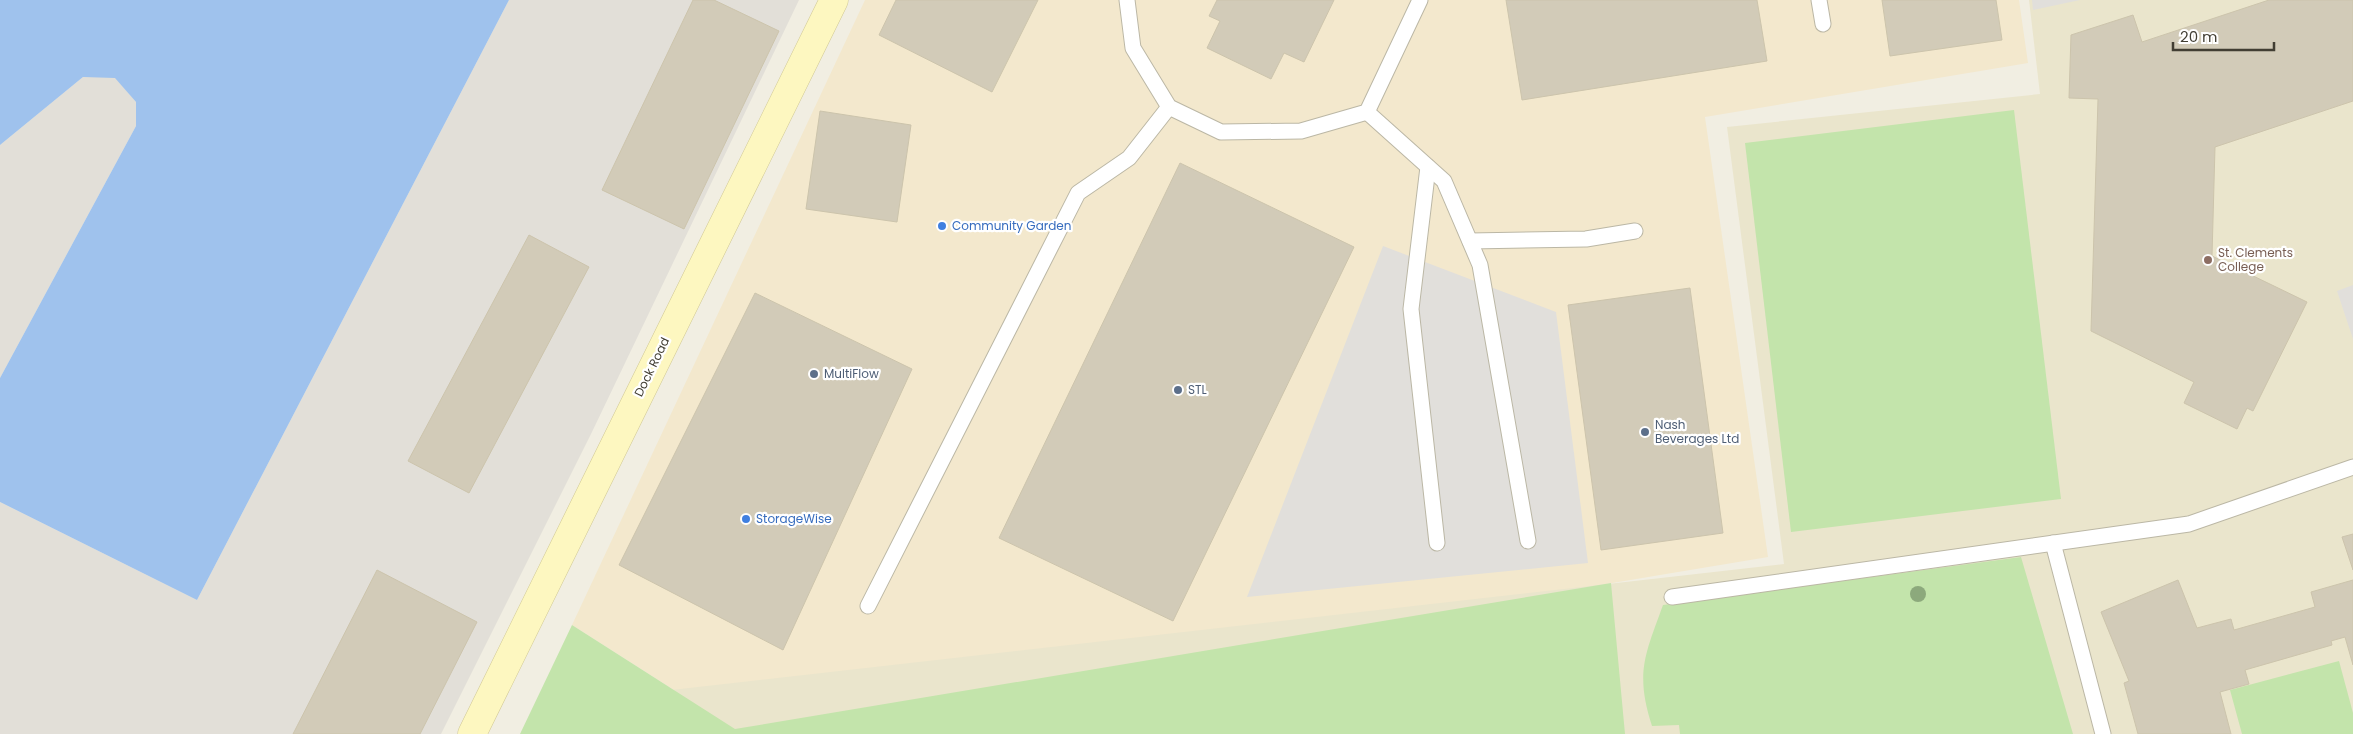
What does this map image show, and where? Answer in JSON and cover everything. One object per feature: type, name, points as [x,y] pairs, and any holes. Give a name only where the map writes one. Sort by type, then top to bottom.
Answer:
[{"type":"main road","name":"Dock Road","points":[[472,734],[834,0]]},
{"type":"lane","points":[[1127,0],[1133,48],[1169,107],[1221,132],[1301,131],[1367,112],[1420,0]]},
{"type":"lane","points":[[1819,0],[1823,24]]},
{"type":"lane","points":[[868,606],[1078,193],[1129,158],[1169,107]]},
{"type":"lane","points":[[1367,112],[1444,181],[1480,265],[1528,541]]},
{"type":"lane","points":[[1428,167],[1411,309],[1437,544]]},
{"type":"lane","points":[[1470,241],[1586,239],[1635,230]]},
{"type":"lane","points":[[1672,597],[2189,524],[2353,467]]},
{"type":"lane","points":[[2053,543],[2103,734]]},
{"type":"shaded area","points":[[509,0],[799,0],[591,434],[441,734],[0,734],[0,502],[197,600]]},
{"type":"shaded area","points":[[865,0],[2019,0],[2028,63],[1705,117],[1768,557],[735,729],[572,625]]},
{"type":"shaded area","points":[[2029,0],[2353,0],[2353,734],[535,734],[548,704],[1784,564],[1727,127],[2040,94]]},
{"type":"shaded area","points":[[2032,0],[2080,0],[2033,10]]},
{"type":"shaded area","points":[[83,77],[115,77],[136,102],[136,126],[0,378],[0,145]]},
{"type":"shaded area","points":[[1383,246],[1556,312],[1588,563],[1247,597]]},
{"type":"shaded area","points":[[2353,285],[2353,339],[2337,291]]},
{"type":"green space","points":[[2014,110],[2061,499],[1791,532],[1745,143]]},
{"type":"green space","points":[[2021,557],[2073,734],[1680,734],[1679,725],[1652,726],[1644,692],[1644,664],[1663,605]]},
{"type":"green space","points":[[1611,583],[1625,734],[520,734],[572,625],[735,729]]},
{"type":"green space","points":[[2339,661],[2353,713],[2353,734],[2242,734],[2230,690]]},
{"type":"water","points":[[0,0],[509,0],[197,600],[0,502],[0,378],[136,126],[136,102],[115,78],[83,77],[0,145]]},
{"type":"building","points":[[693,0],[714,0],[779,31],[684,229],[602,190]]},
{"type":"building","points":[[896,0],[1038,0],[992,92],[879,35]]},
{"type":"building","points":[[1217,0],[1334,0],[1304,62],[1284,53],[1271,79],[1207,48],[1220,21],[1209,16]]},
{"type":"building","points":[[1506,0],[1757,0],[1767,61],[1522,100]]},
{"type":"building","points":[[1882,0],[1996,0],[2002,40],[1890,56]]},
{"type":"building","points":[[2269,0],[2353,0],[2353,101],[2215,147],[2212,256],[2307,302],[2253,411],[2247,408],[2237,429],[2184,403],[2194,382],[2091,331],[2098,99],[2069,98],[2071,35],[2133,15],[2142,42]]},
{"type":"building","points":[[820,111],[911,125],[897,222],[806,209]]},
{"type":"building","points":[[1180,163],[1354,247],[1173,621],[999,538]]},
{"type":"building","points":[[529,235],[589,267],[469,493],[408,461]]},
{"type":"building","points":[[1690,288],[1723,533],[1601,550],[1568,305]]},
{"type":"building","points":[[755,293],[912,369],[783,650],[619,565]]},
{"type":"building","points":[[2353,534],[2353,570],[2342,537]]},
{"type":"building","points":[[377,570],[477,622],[420,734],[293,734]]},
{"type":"building","points":[[2178,580],[2197,628],[2231,619],[2234,630],[2315,607],[2311,592],[2353,580],[2353,665],[2345,637],[2331,641],[2332,645],[2245,670],[2249,684],[2220,692],[2231,734],[2138,734],[2124,683],[2129,681],[2101,612]]},
{"type":"place","name":"Community Garden","points":[[942,226]]},
{"type":"place","name":"St. Clements College","points":[[2208,260]]},
{"type":"place","name":"MultiFlow","points":[[814,374]]},
{"type":"place","name":"STL","points":[[1178,390]]},
{"type":"place","name":"Nash Beverages Ltd","points":[[1645,432]]},
{"type":"place","name":"StorageWise","points":[[746,519]]}]
